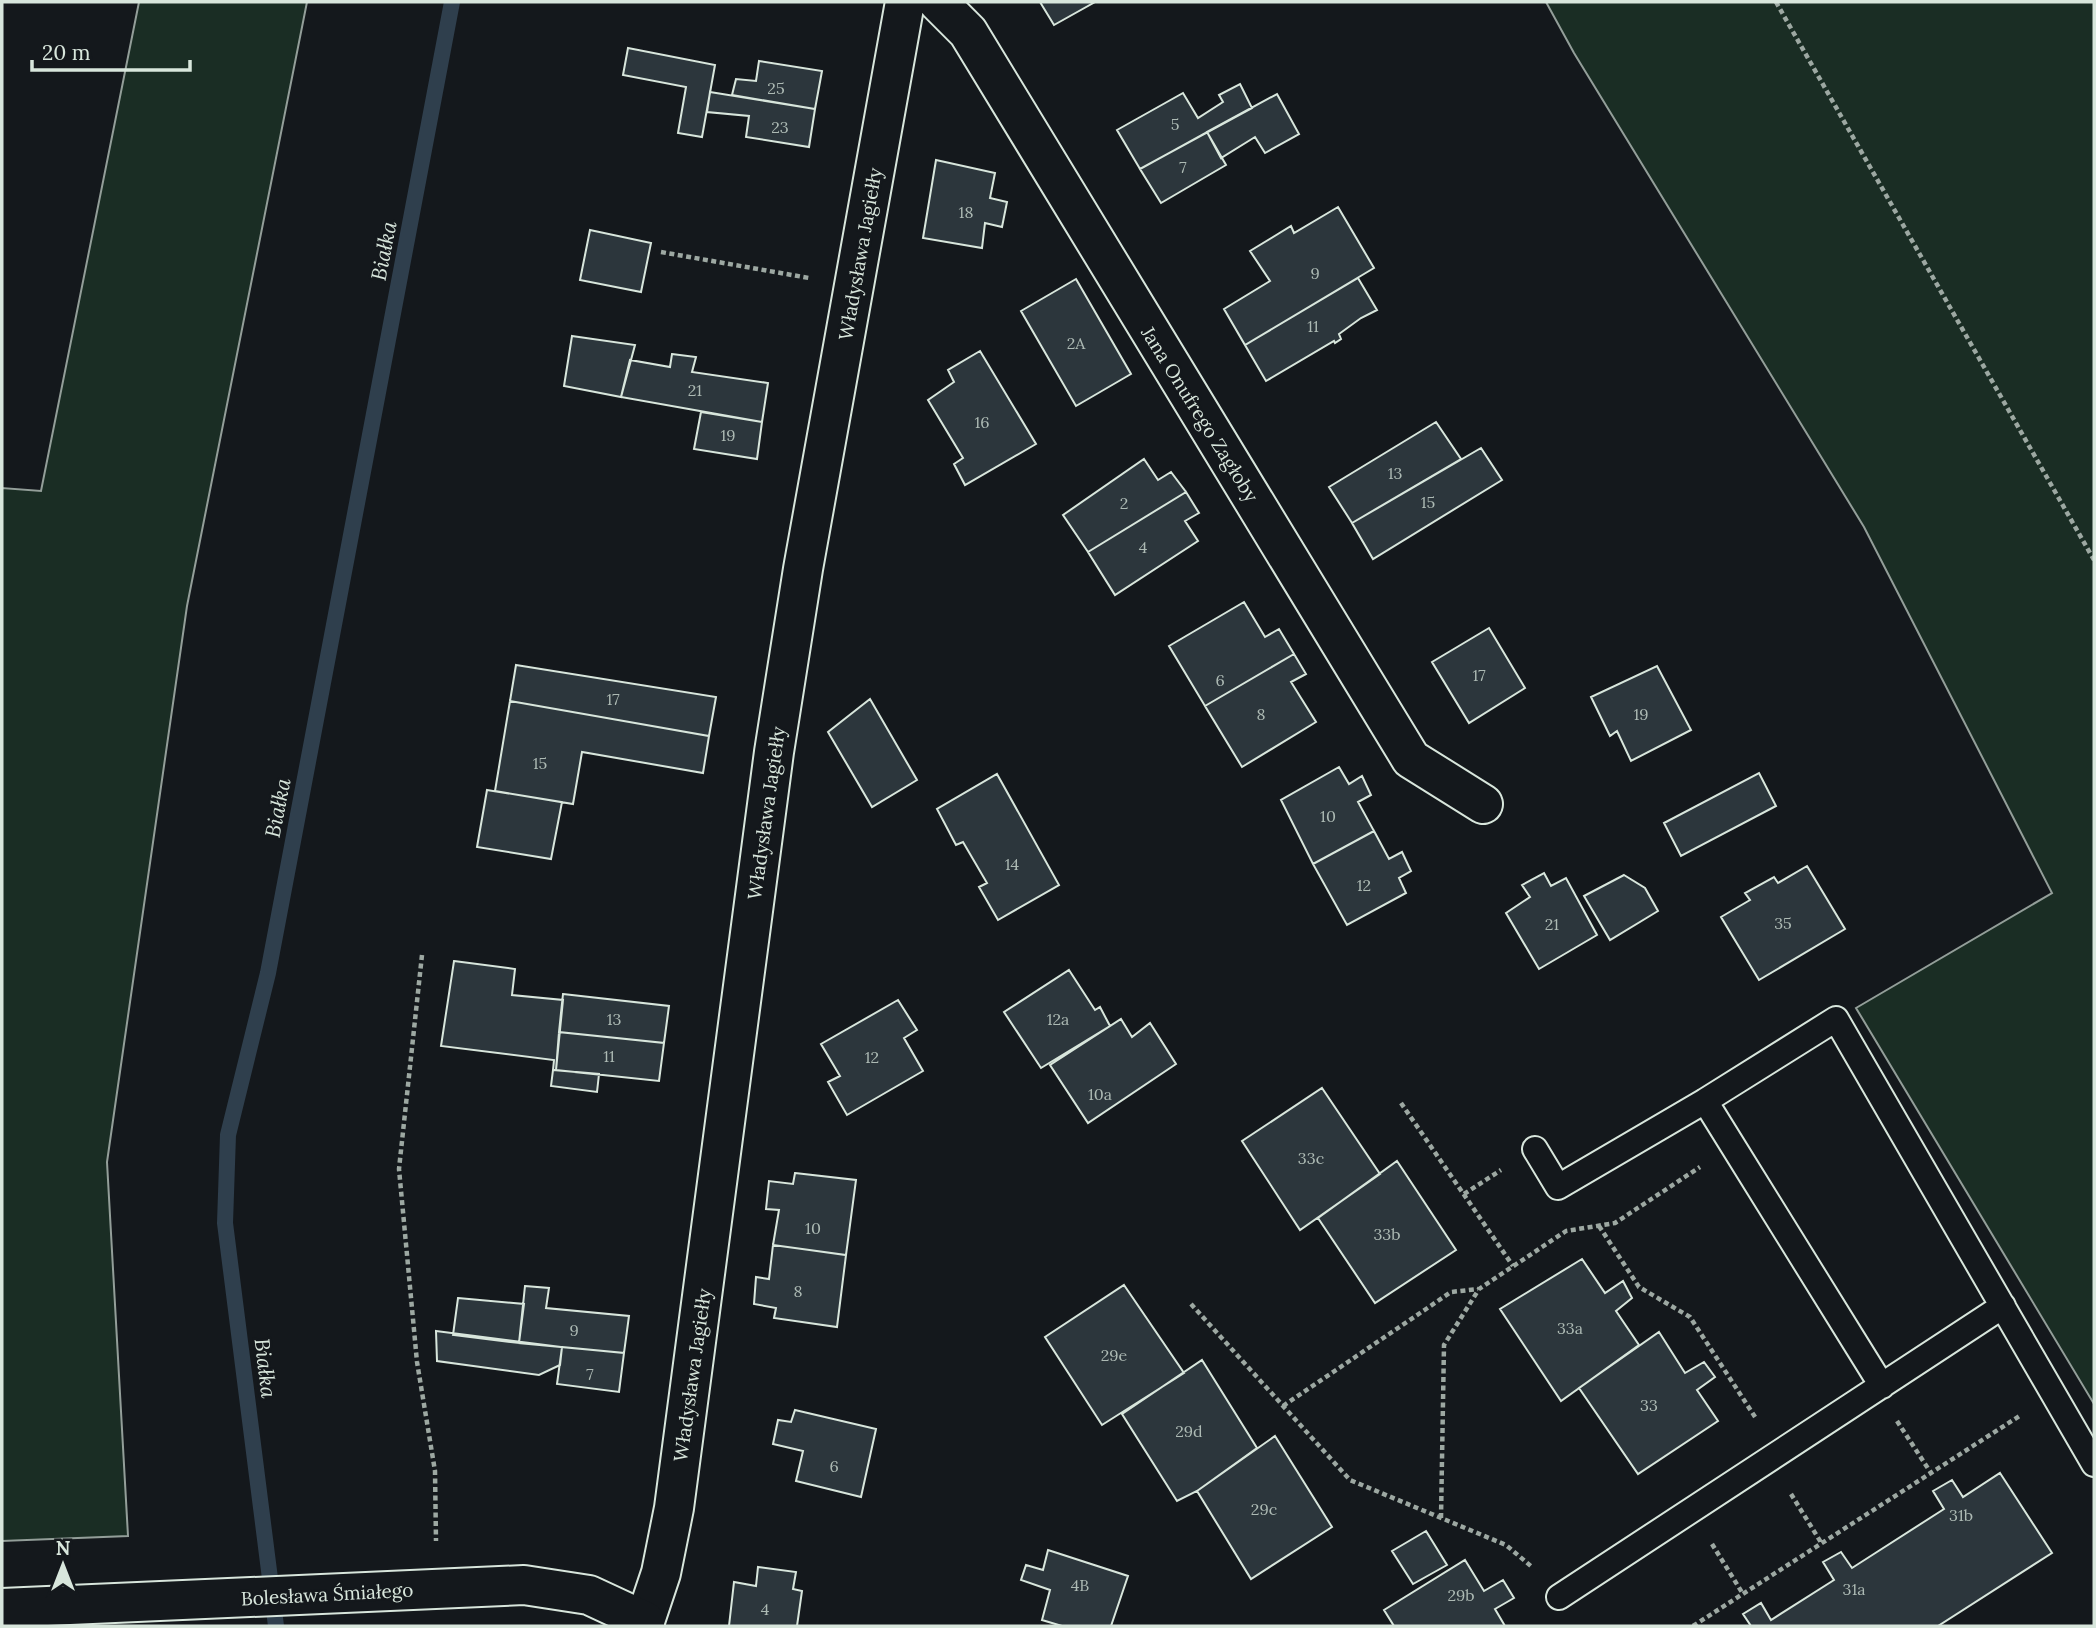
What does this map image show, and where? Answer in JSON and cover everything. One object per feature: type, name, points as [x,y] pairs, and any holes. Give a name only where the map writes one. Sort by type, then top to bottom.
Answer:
[{"type":"street","name":"Władysława Jagiełły","points":[[645,1624],[661,1573],[674,1508],[774,752],[803,569],[905,2]]},
{"type":"street","name":"Jana Onufrego Zagłoby","points":[[938,2],[968,32],[1411,759],[1483,804]]},
{"type":"street","name":"Bolesława Śmiałego","points":[[2,1608],[524,1585],[589,1595],[645,1624]]},
{"type":"lane","points":[[1535,1149],[1558,1187],[1705,1101],[1836,1019],[2094,1464]]},
{"type":"lane","points":[[1705,1101],[1882,1386]]},
{"type":"lane","points":[[1559,1597],[2003,1306]]},
{"type":"path","points":[[1776,2],[2094,560]]},
{"type":"path","points":[[661,251],[855,286]]},
{"type":"path","points":[[422,955],[399,1169],[417,1362],[435,1471],[437,1588]]},
{"type":"path","points":[[1401,1103],[1513,1266]]},
{"type":"path","points":[[1441,1518],[1444,1345],[1479,1289],[1566,1231],[1615,1223],[1733,1145]]},
{"type":"path","points":[[1599,1226],[1639,1287],[1690,1317],[1757,1420],[1773,1457],[1822,1544]]},
{"type":"path","points":[[1283,1406],[1451,1292],[1479,1289]]},
{"type":"path","points":[[1191,1304],[1350,1480],[1506,1545],[1550,1583],[1559,1597]]},
{"type":"path","points":[[1882,1386],[1883,1401],[1931,1474]]},
{"type":"path","points":[[1693,1626],[2054,1394]]},
{"type":"path","points":[[1690,1511],[1743,1594]]},
{"type":"green space","points":[[139,2],[307,2],[187,606],[107,1162],[128,1536],[2,1541],[2,488],[41,491]]},
{"type":"green space","points":[[1546,2],[2094,2],[2094,1404],[1856,1008],[2052,893],[1864,527],[1574,53]]},
{"type":"building","points":[[1040,2],[1095,2],[1054,25]]},
{"type":"building","points":[[628,48],[715,65],[702,137],[678,133],[686,87],[623,75]]},
{"type":"building","points":[[759,61],[822,71],[815,109],[732,95],[736,79],[756,81]]},
{"type":"building","points":[[1240,84],[1252,108],[1140,169],[1117,130],[1183,93],[1198,118],[1223,102],[1219,95]]},
{"type":"building","points":[[710,92],[815,109],[809,147],[746,137],[749,116],[707,112]]},
{"type":"building","points":[[1277,94],[1299,134],[1265,153],[1255,137],[1221,158],[1207,132]]},
{"type":"building","points":[[1207,132],[1226,165],[1161,203],[1140,169]]},
{"type":"building","points":[[936,160],[995,173],[990,198],[1007,202],[1002,227],[985,223],[982,248],[923,238]]},
{"type":"building","points":[[1338,207],[1374,268],[1245,345],[1224,309],[1270,281],[1250,251],[1291,226],[1294,233]]},
{"type":"building","points":[[590,230],[651,243],[641,292],[580,280]]},
{"type":"building","points":[[1358,278],[1377,310],[1339,334],[1341,339],[1335,343],[1334,341],[1266,381],[1245,345]]},
{"type":"building","points":[[1076,279],[1131,374],[1076,406],[1021,311]]},
{"type":"building","points":[[572,336],[635,345],[621,397],[564,386]]},
{"type":"building","points":[[980,351],[1036,444],[965,485],[954,464],[963,458],[928,400],[954,382],[948,370]]},
{"type":"building","points":[[672,354],[696,357],[692,372],[768,383],[762,422],[621,397],[630,360],[670,367]]},
{"type":"building","points":[[701,412],[762,422],[757,459],[694,449]]},
{"type":"building","points":[[1436,422],[1461,459],[1352,523],[1329,487]]},
{"type":"building","points":[[1481,448],[1502,480],[1373,559],[1352,523]]},
{"type":"building","points":[[1144,459],[1158,480],[1171,472],[1186,492],[1088,552],[1063,515]]},
{"type":"building","points":[[1186,492],[1199,513],[1185,521],[1198,541],[1115,595],[1088,552]]},
{"type":"building","points":[[1244,602],[1265,637],[1279,629],[1294,654],[1205,706],[1169,646]]},
{"type":"building","points":[[1489,628],[1525,688],[1469,723],[1432,662]]},
{"type":"building","points":[[1294,654],[1306,674],[1291,682],[1316,722],[1242,767],[1205,706]]},
{"type":"building","points":[[516,665],[716,697],[709,736],[510,701]]},
{"type":"building","points":[[1657,666],[1691,730],[1631,761],[1617,731],[1610,736],[1591,697]]},
{"type":"building","points":[[870,699],[917,780],[872,807],[828,732]]},
{"type":"building","points":[[510,701],[709,736],[703,773],[582,752],[573,804],[495,791]]},
{"type":"building","points":[[1339,767],[1349,784],[1362,776],[1371,795],[1358,802],[1374,831],[1313,864],[1281,800]]},
{"type":"building","points":[[1759,773],[1776,806],[1681,856],[1664,823]]},
{"type":"building","points":[[997,774],[1059,885],[998,920],[979,887],[987,883],[963,842],[956,845],[937,809]]},
{"type":"building","points":[[487,790],[562,802],[551,859],[477,847]]},
{"type":"building","points":[[1374,831],[1389,859],[1402,852],[1411,871],[1399,878],[1406,893],[1347,925],[1313,864]]},
{"type":"building","points":[[1807,866],[1845,929],[1759,980],[1721,917],[1750,900],[1745,893],[1774,877],[1778,883]]},
{"type":"building","points":[[1544,873],[1551,886],[1566,878],[1597,935],[1539,969],[1506,913],[1530,897],[1522,885]]},
{"type":"building","points":[[1624,875],[1645,888],[1658,911],[1610,940],[1584,896]]},
{"type":"building","points":[[454,961],[515,969],[512,995],[563,1000],[556,1070],[553,1070],[554,1060],[441,1046]]},
{"type":"building","points":[[1069,970],[1095,1010],[1100,1007],[1110,1026],[1041,1068],[1004,1012]]},
{"type":"building","points":[[563,994],[669,1006],[664,1043],[559,1032]]},
{"type":"building","points":[[898,1000],[917,1030],[904,1038],[923,1071],[847,1115],[828,1082],[840,1076],[821,1044]]},
{"type":"building","points":[[1121,1019],[1132,1037],[1150,1023],[1176,1064],[1088,1123],[1050,1065]]},
{"type":"building","points":[[559,1032],[664,1043],[659,1081],[556,1070]]},
{"type":"building","points":[[553,1070],[599,1074],[597,1092],[551,1086]]},
{"type":"building","points":[[1322,1088],[1380,1174],[1300,1230],[1242,1141]]},
{"type":"building","points":[[1397,1161],[1456,1250],[1375,1303],[1318,1218]]},
{"type":"building","points":[[795,1173],[856,1180],[846,1255],[773,1245],[779,1210],[766,1209],[769,1181],[793,1184]]},
{"type":"building","points":[[773,1245],[846,1255],[837,1327],[774,1318],[776,1308],[754,1304],[756,1277],[769,1279]]},
{"type":"building","points":[[1582,1259],[1605,1293],[1623,1281],[1632,1298],[1616,1311],[1639,1345],[1561,1401],[1500,1309]]},
{"type":"building","points":[[1124,1285],[1184,1373],[1102,1425],[1045,1337]]},
{"type":"building","points":[[525,1286],[549,1288],[546,1308],[629,1316],[624,1353],[519,1343]]},
{"type":"building","points":[[458,1298],[524,1304],[519,1343],[453,1335]]},
{"type":"building","points":[[436,1331],[562,1347],[560,1365],[539,1375],[437,1361]]},
{"type":"building","points":[[1659,1332],[1685,1373],[1704,1362],[1715,1377],[1697,1390],[1718,1421],[1638,1474],[1579,1388]]},
{"type":"building","points":[[562,1347],[624,1353],[619,1392],[557,1384]]},
{"type":"building","points":[[1202,1360],[1257,1448],[1197,1491],[1177,1501],[1122,1414]]},
{"type":"building","points":[[795,1410],[876,1429],[861,1497],[796,1481],[803,1451],[773,1444],[778,1420],[791,1422]]},
{"type":"building","points":[[1275,1436],[1332,1527],[1251,1579],[1197,1491]]},
{"type":"building","points":[[2000,1473],[2052,1553],[1938,1626],[1751,1626],[1743,1614],[1761,1603],[1771,1620],[1834,1580],[1823,1562],[1841,1552],[1852,1568],[1944,1509],[1933,1491],[1952,1480],[1963,1497]]},
{"type":"building","points":[[1426,1531],[1447,1565],[1413,1584],[1392,1551]]},
{"type":"building","points":[[1048,1550],[1128,1576],[1111,1626],[1062,1626],[1042,1620],[1050,1590],[1021,1580],[1026,1565],[1043,1570]]},
{"type":"building","points":[[1465,1560],[1484,1591],[1503,1580],[1514,1598],[1495,1609],[1505,1626],[1394,1626],[1384,1610]]},
{"type":"building","points":[[758,1567],[796,1572],[793,1589],[802,1591],[797,1626],[729,1626],[734,1582],[756,1586]]},
{"type":"waterway","name":"Białka","points":[[276,1626],[225,1223],[228,1135],[268,973],[452,2]]}]
